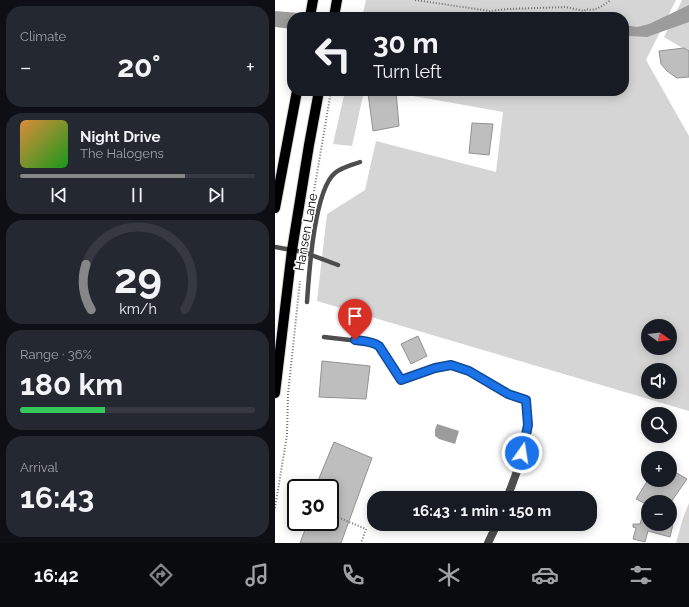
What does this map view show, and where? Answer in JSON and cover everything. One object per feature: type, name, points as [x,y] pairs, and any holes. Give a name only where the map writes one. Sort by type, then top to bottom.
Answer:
[{"type":"main road","points":[[311,12],[313,0]]},
{"type":"main road","points":[[335,12],[337,0]]},
{"type":"main road","points":[[275,208],[296,96]]},
{"type":"main road","points":[[275,393],[292,250],[318,96]]},
{"type":"street","points":[[510,491],[525,442],[528,425],[526,400]]},
{"type":"street","points":[[488,543],[494,531]]},
{"type":"lane","name":"Hansen Lane","points":[[307,302],[311,254],[320,202],[327,184],[334,173],[345,167],[360,162]]},
{"type":"lane","points":[[275,247],[311,254],[338,265]]},
{"type":"lane","points":[[324,337],[376,344],[379,346],[401,380],[435,368],[451,365],[469,371],[508,394],[526,400]]},
{"type":"path","points":[[415,0],[490,11],[566,7],[584,11],[586,9],[592,11],[611,0]]},
{"type":"path","points":[[339,518],[366,529],[361,543]]},
{"type":"shaded area","points":[[366,0],[676,0],[646,60],[689,136],[689,411],[648,399],[677,399],[677,363],[641,363],[641,397],[317,301],[327,214],[365,190],[376,141],[496,172],[503,112],[414,96],[629,96],[629,12],[363,12]]},
{"type":"shaded area","points":[[682,0],[689,0],[689,52],[664,37]]},
{"type":"shaded area","points":[[689,5],[689,22],[647,37],[629,36],[629,26],[637,27],[649,24]]},
{"type":"shaded area","points":[[275,11],[289,12],[287,12],[287,28],[275,27]]},
{"type":"shaded area","points":[[344,96],[363,96],[352,146],[333,144]]},
{"type":"shaded area","points":[[437,424],[459,431],[455,444],[439,439],[435,436]]},
{"type":"shaded area","points":[[689,503],[689,543],[676,543],[683,518]]},
{"type":"building","points":[[684,48],[689,51],[689,77],[677,78],[667,71],[661,64],[659,51]]},
{"type":"building","points":[[368,96],[396,96],[399,126],[373,131]]},
{"type":"building","points":[[472,123],[493,124],[489,155],[469,153]]},
{"type":"building","points":[[418,336],[427,356],[411,364],[401,344]]},
{"type":"building","points":[[322,361],[370,366],[366,399],[319,397]]},
{"type":"building","points":[[334,442],[372,458],[341,543],[300,543],[305,531],[339,531],[339,479],[319,479]]},
{"type":"building","points":[[677,473],[687,479],[676,495],[641,495],[641,502],[636,499],[644,487],[677,487]]},
{"type":"building","points":[[641,521],[641,531],[648,531],[645,542],[633,539],[636,528],[633,527],[633,524],[640,524]]},
{"type":"building","points":[[648,531],[671,531],[670,537]]},
{"type":"route","points":[[355,340],[370,342],[379,346],[401,380],[435,368],[451,365],[469,371],[508,394],[526,400],[528,425],[522,453]]}]
